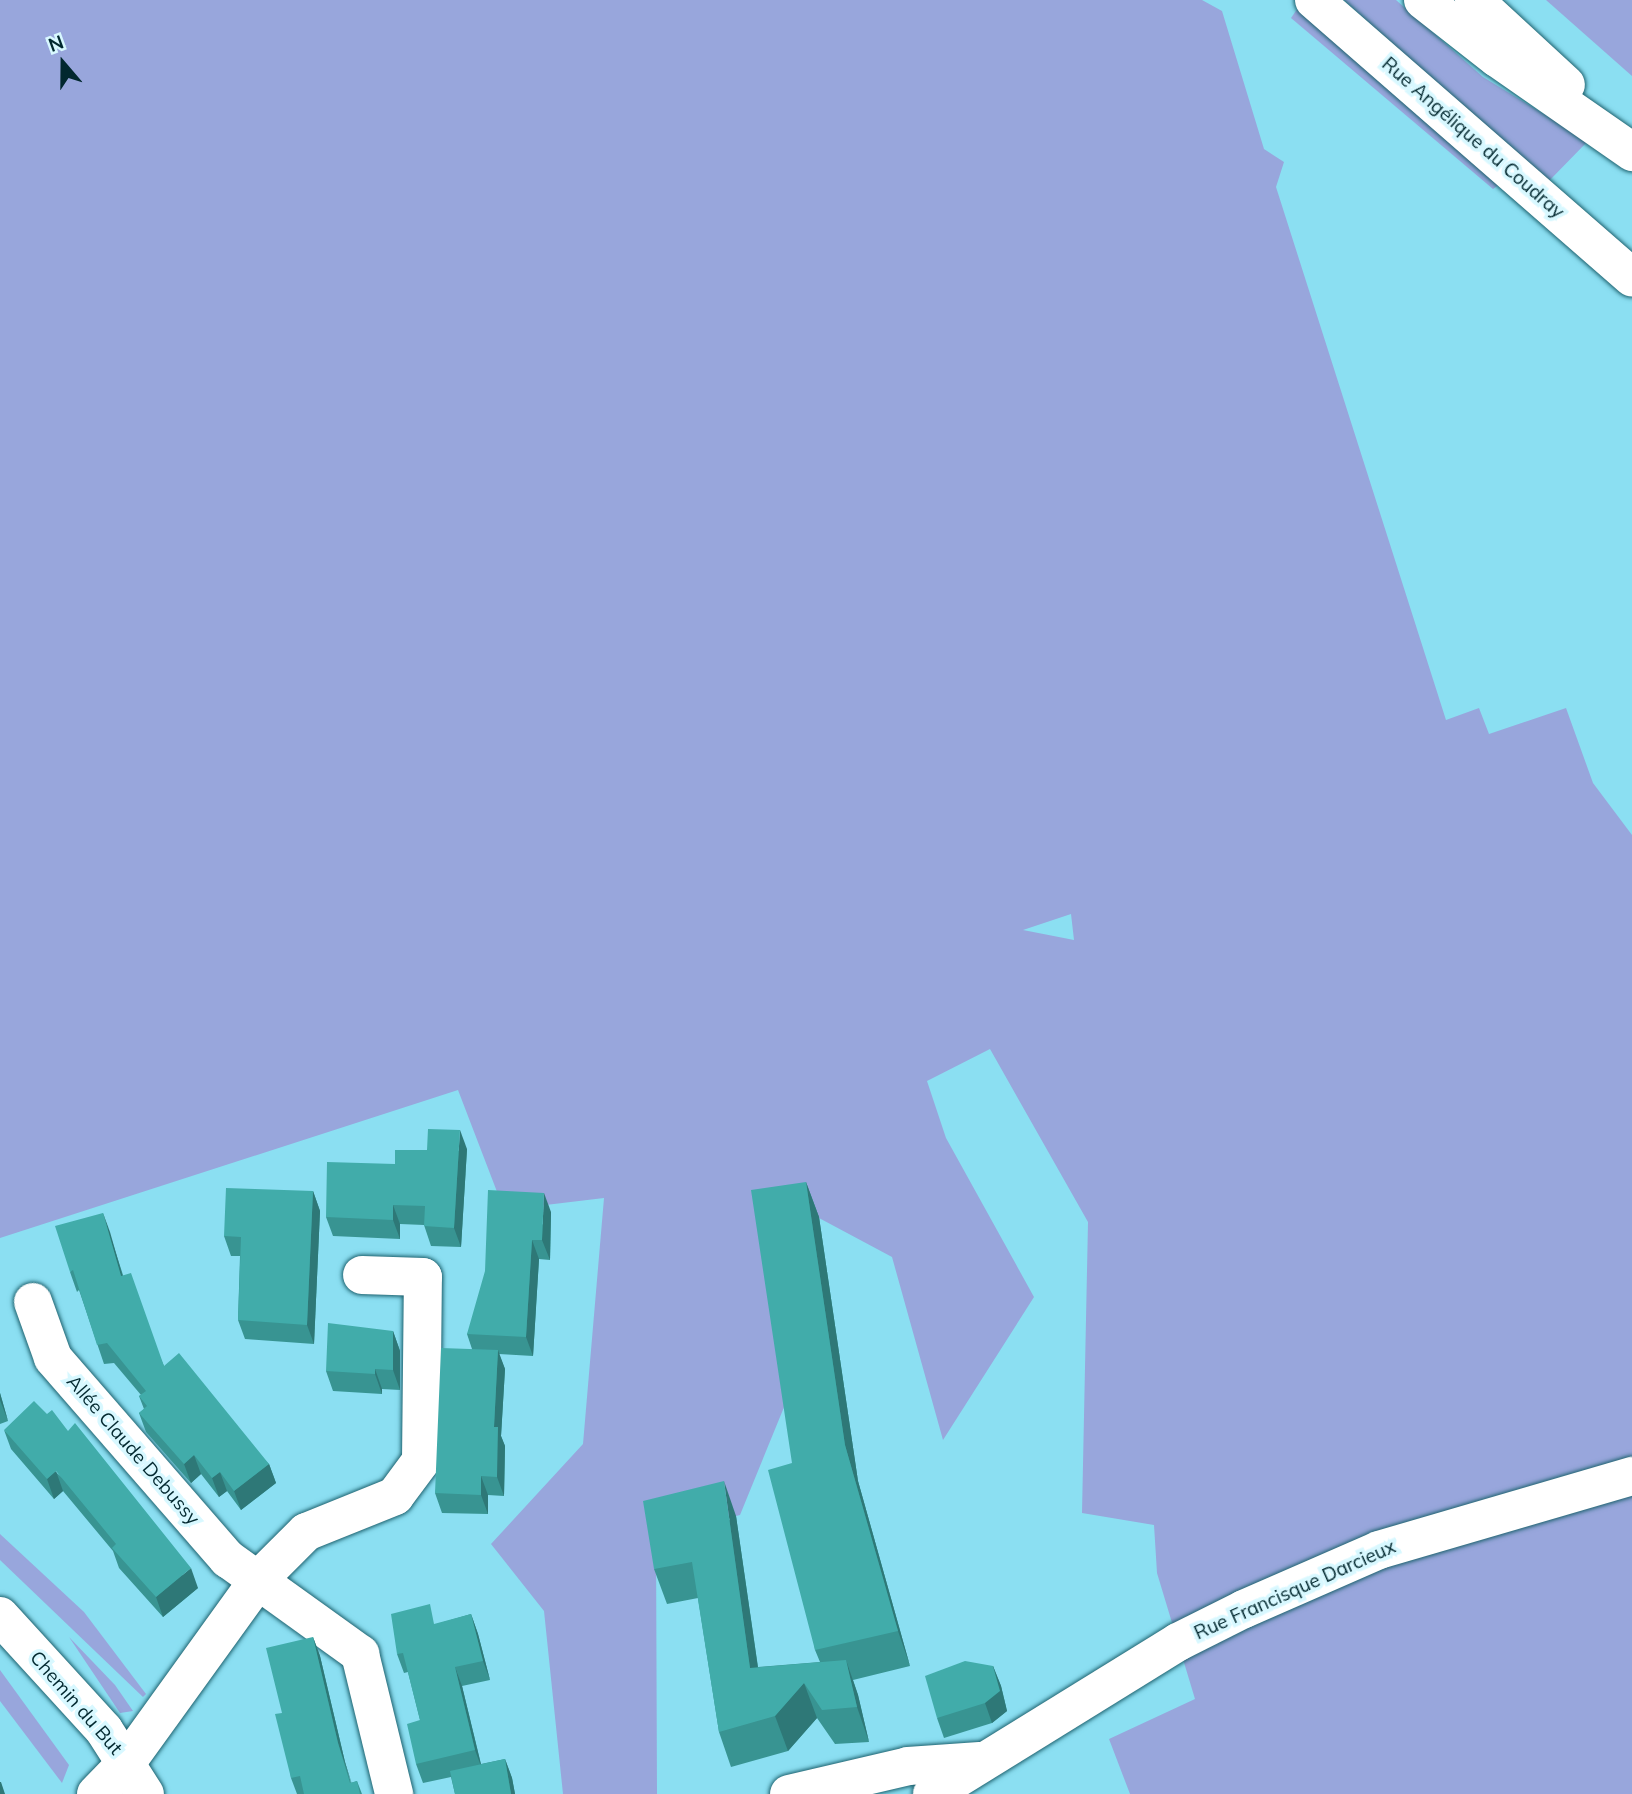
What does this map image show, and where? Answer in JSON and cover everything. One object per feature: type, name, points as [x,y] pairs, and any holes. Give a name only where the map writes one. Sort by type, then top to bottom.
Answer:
[{"type":"street","name":"Rue Angélique du Coudray","points":[[1314,0],[1632,277]]},
{"type":"street","points":[[1423,0],[1497,58],[1632,152]]},
{"type":"street","points":[[1474,0],[1521,40],[1632,152]]},
{"type":"street","points":[[96,1794],[136,1778],[259,1579],[306,1532],[395,1496],[421,1461],[423,1277],[362,1275]]},
{"type":"street","name":"Allée Claude Debussy","points":[[33,1302],[53,1358],[228,1559],[360,1654],[394,1794]]},
{"type":"street","name":"Rue Francisque Darcieux","points":[[932,1794],[1178,1642],[1244,1609],[1379,1550],[1632,1476]]},
{"type":"street","name":"Chemin du But","points":[[0,1616],[136,1778]]},
{"type":"street","name":"Rue Francisque Darcieux","points":[[789,1794],[915,1780],[982,1761]]},
{"type":"shaded area","points":[[0,0],[1202,0],[1222,11],[1264,149],[1284,162],[1276,187],[1446,720],[1479,708],[1489,734],[1566,708],[1593,783],[1632,835],[1632,1794],[1130,1794],[1109,1739],[1195,1699],[1157,1573],[1154,1525],[1082,1513],[1088,1222],[990,1049],[927,1081],[946,1138],[1034,1297],[943,1440],[892,1257],[819,1218],[764,1226],[789,1395],[740,1515],[656,1536],[657,1794],[563,1794],[544,1611],[491,1544],[583,1444],[604,1198],[504,1210],[458,1090],[0,1238]],"holes":[[[1071,914],[1074,940],[1023,930]]]},
{"type":"shaded area","points":[[1344,0],[1396,0],[1483,77],[1588,141],[1547,183]]},
{"type":"shaded area","points":[[1546,0],[1632,0],[1632,76]]},
{"type":"shaded area","points":[[1302,2],[1507,179],[1493,189],[1291,18]]},
{"type":"shaded area","points":[[0,1534],[84,1612],[146,1694],[143,1697],[0,1560]]},
{"type":"shaded area","points":[[69,1637],[115,1685],[133,1711],[120,1713]]},
{"type":"shaded area","points":[[0,1670],[69,1765],[62,1783],[0,1701]]},
{"type":"building","points":[[428,1129],[460,1130],[454,1228],[424,1226],[425,1206],[393,1205],[393,1220],[326,1217],[327,1162],[395,1164],[395,1150],[427,1150]]},
{"type":"building","points":[[806,1182],[845,1445],[898,1631],[815,1650],[768,1470],[792,1463],[751,1190]]},
{"type":"building","points":[[226,1188],[313,1191],[307,1325],[238,1320],[241,1237],[224,1236]]},
{"type":"building","points":[[488,1190],[544,1193],[542,1240],[532,1240],[526,1337],[467,1334],[485,1271]]},
{"type":"building","points":[[103,1213],[121,1276],[131,1273],[164,1366],[179,1353],[269,1464],[234,1491],[220,1472],[212,1478],[194,1455],[184,1464],[139,1413],[147,1406],[139,1396],[146,1391],[107,1343],[97,1345],[73,1270],[70,1272],[55,1226]]},
{"type":"building","points":[[328,1323],[393,1331],[393,1370],[375,1369],[375,1374],[326,1371]]},
{"type":"building","points":[[441,1348],[498,1350],[494,1427],[498,1427],[497,1477],[481,1476],[481,1495],[435,1493]]},
{"type":"building","points":[[34,1401],[47,1414],[52,1410],[68,1431],[75,1423],[191,1568],[156,1597],[112,1548],[116,1544],[56,1471],[47,1479],[4,1430]]},
{"type":"building","points":[[724,1481],[750,1668],[846,1660],[857,1707],[822,1710],[804,1683],[775,1716],[719,1732],[692,1562],[654,1569],[643,1501]]},
{"type":"building","points":[[430,1604],[434,1624],[471,1614],[483,1661],[455,1667],[475,1750],[416,1764],[407,1724],[420,1720],[403,1653],[397,1654],[391,1614]]},
{"type":"building","points":[[313,1637],[338,1743],[350,1783],[357,1781],[360,1794],[304,1794],[300,1776],[291,1778],[275,1714],[282,1713],[266,1648]]},
{"type":"building","points":[[965,1661],[993,1666],[1000,1691],[985,1703],[937,1718],[925,1676]]},
{"type":"building","points":[[505,1759],[511,1794],[455,1794],[450,1771]]}]
